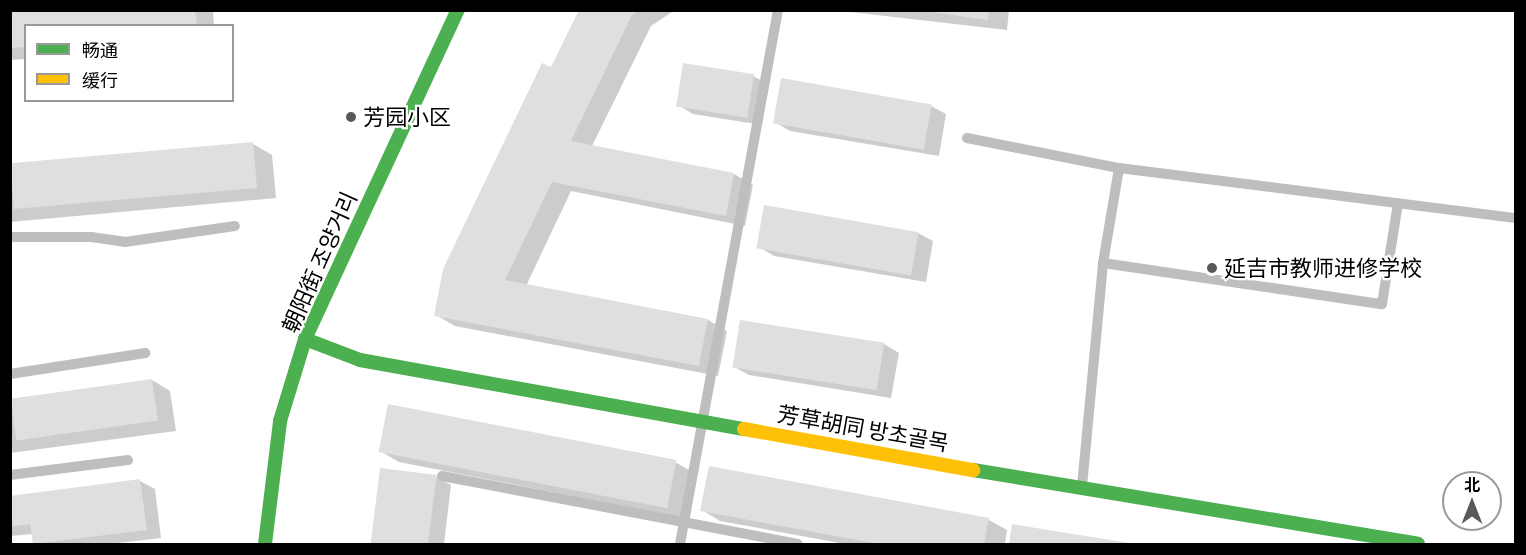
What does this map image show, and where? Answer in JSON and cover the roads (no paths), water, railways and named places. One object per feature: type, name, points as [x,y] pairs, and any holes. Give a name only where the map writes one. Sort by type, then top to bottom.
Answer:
[{"type":"street","name":"朝阳街 조양거리","points":[[265,544],[280,421],[305,339],[458,10]]},
{"type":"street","name":"芳草胡同 방초골목","points":[[305,339],[360,360],[1082,489],[1418,544]]},
{"type":"lane","points":[[680,544],[700,420],[778,10]]},
{"type":"lane","points":[[967,138],[1119,168],[1515,218]]},
{"type":"lane","points":[[1082,489],[1103,263],[1119,168]]},
{"type":"lane","points":[[1103,263],[1382,304],[1398,203]]},
{"type":"lane","points":[[10,237],[91,237],[125,242],[184,231],[235,226]]},
{"type":"lane","points":[[10,374],[145,353]]},
{"type":"lane","points":[[10,475],[128,460]]},
{"type":"lane","points":[[441,476],[798,544]]},
{"type":"place","name":"芳园小区","points":[[351,117]]},
{"type":"place","name":"延吉市教师进修学校","points":[[1212,268]]}]
